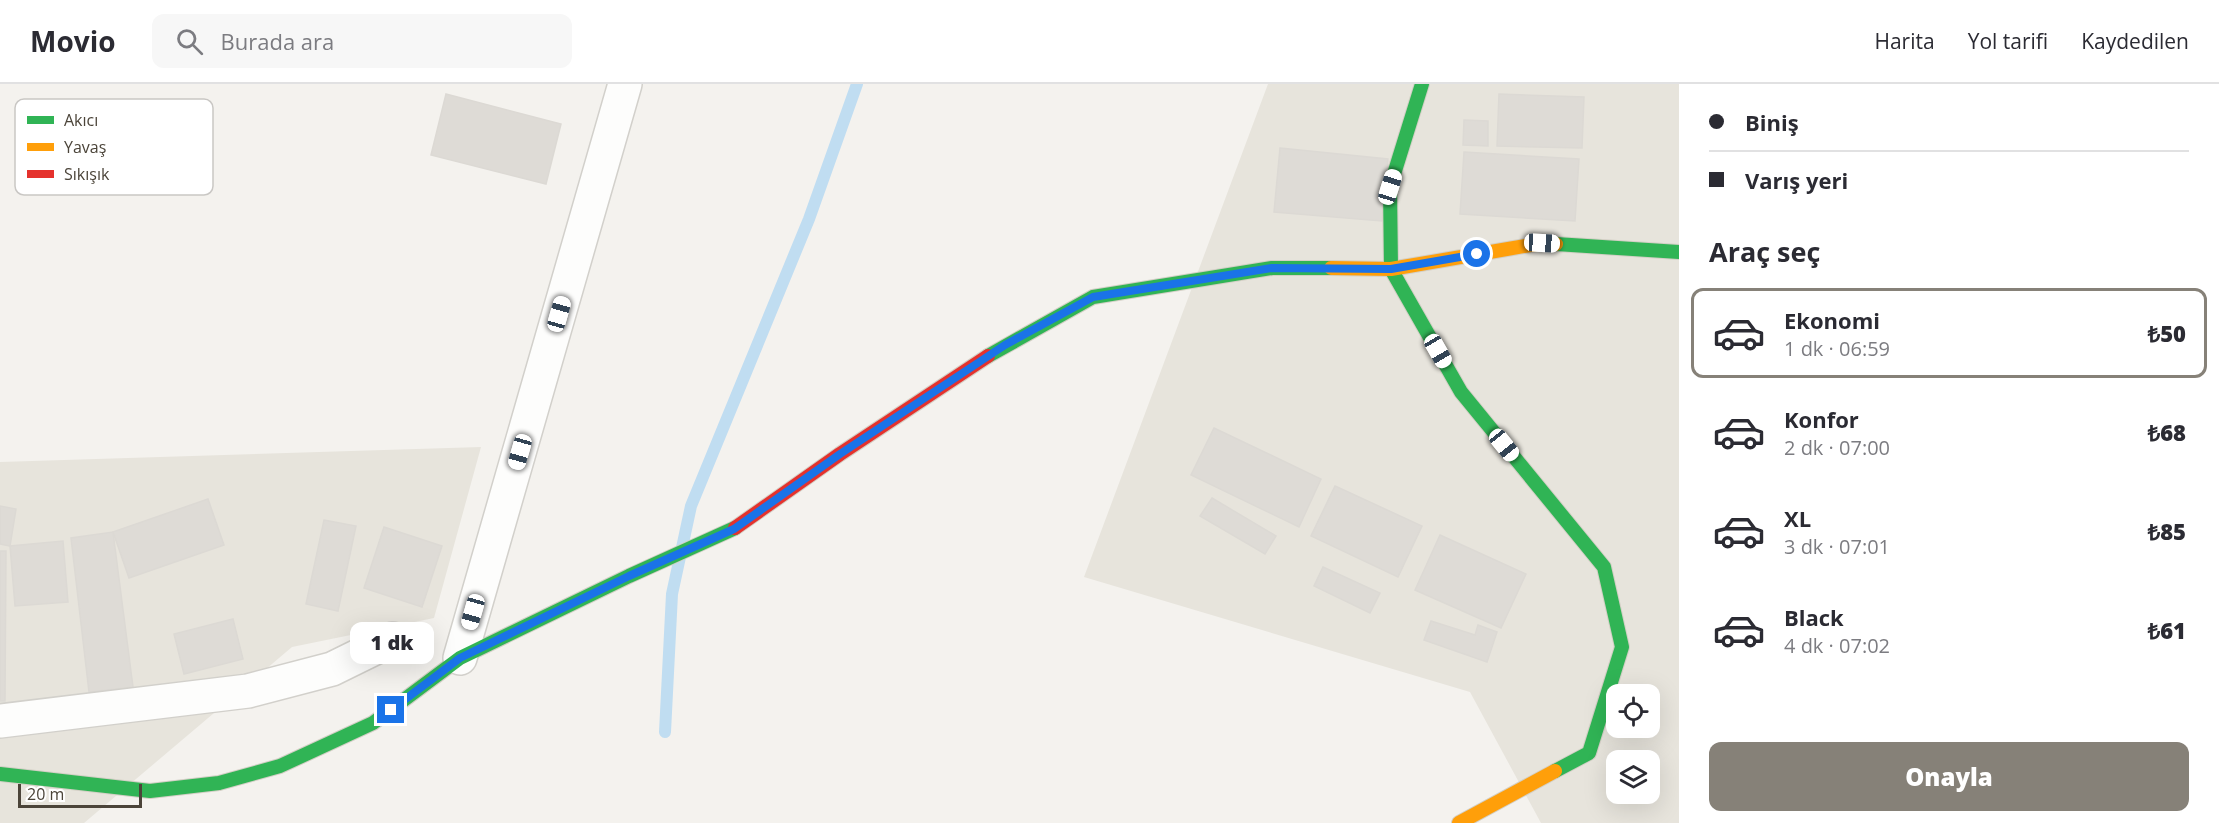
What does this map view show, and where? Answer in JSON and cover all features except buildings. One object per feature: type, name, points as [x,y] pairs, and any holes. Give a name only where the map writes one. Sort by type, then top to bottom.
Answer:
[{"type":"street","points":[[460,658],[625,84]]},
{"type":"street","points":[[1422,84],[1390,187],[1391,269],[1461,392],[1604,567],[1622,647],[1589,753],[1459,823]]},
{"type":"street","points":[[0,774],[150,791],[219,783],[280,766],[373,723],[460,658],[629,576],[734,529],[840,454],[1005,345],[1093,297],[1272,268],[1391,269],[1542,243],[1679,252]]},
{"type":"street","points":[[0,720],[248,691],[332,669],[393,639]]},
{"type":"shaded area","points":[[1268,84],[1679,84],[1679,823],[1541,823],[1470,692],[1084,577]]},
{"type":"shaded area","points":[[481,447],[434,618],[292,647],[84,823],[0,823],[0,462]]},
{"type":"waterway","points":[[665,732],[672,594],[691,506],[809,219],[857,84]]},
{"type":"traffic: fast","points":[[1422,84],[1390,187],[1391,269],[1461,392],[1604,567],[1622,647],[1589,753],[1555,771]]},
{"type":"traffic: fast","points":[[1556,244],[1679,252]]},
{"type":"traffic: fast","points":[[988,356],[1093,297],[1272,268],[1331,268]]},
{"type":"traffic: fast","points":[[0,774],[150,791],[219,783],[280,766],[373,723],[460,658],[629,576],[735,528]]},
{"type":"traffic: slow","points":[[1331,268],[1391,269],[1542,243],[1556,244]]},
{"type":"traffic: slow","points":[[1459,823],[1555,771]]},
{"type":"traffic: jam","points":[[735,528],[840,454],[988,356]]},
{"type":"route","points":[[391,710],[460,658],[629,576],[734,529],[840,454],[1005,345],[1093,297],[1272,268],[1391,269],[1477,254]]}]
